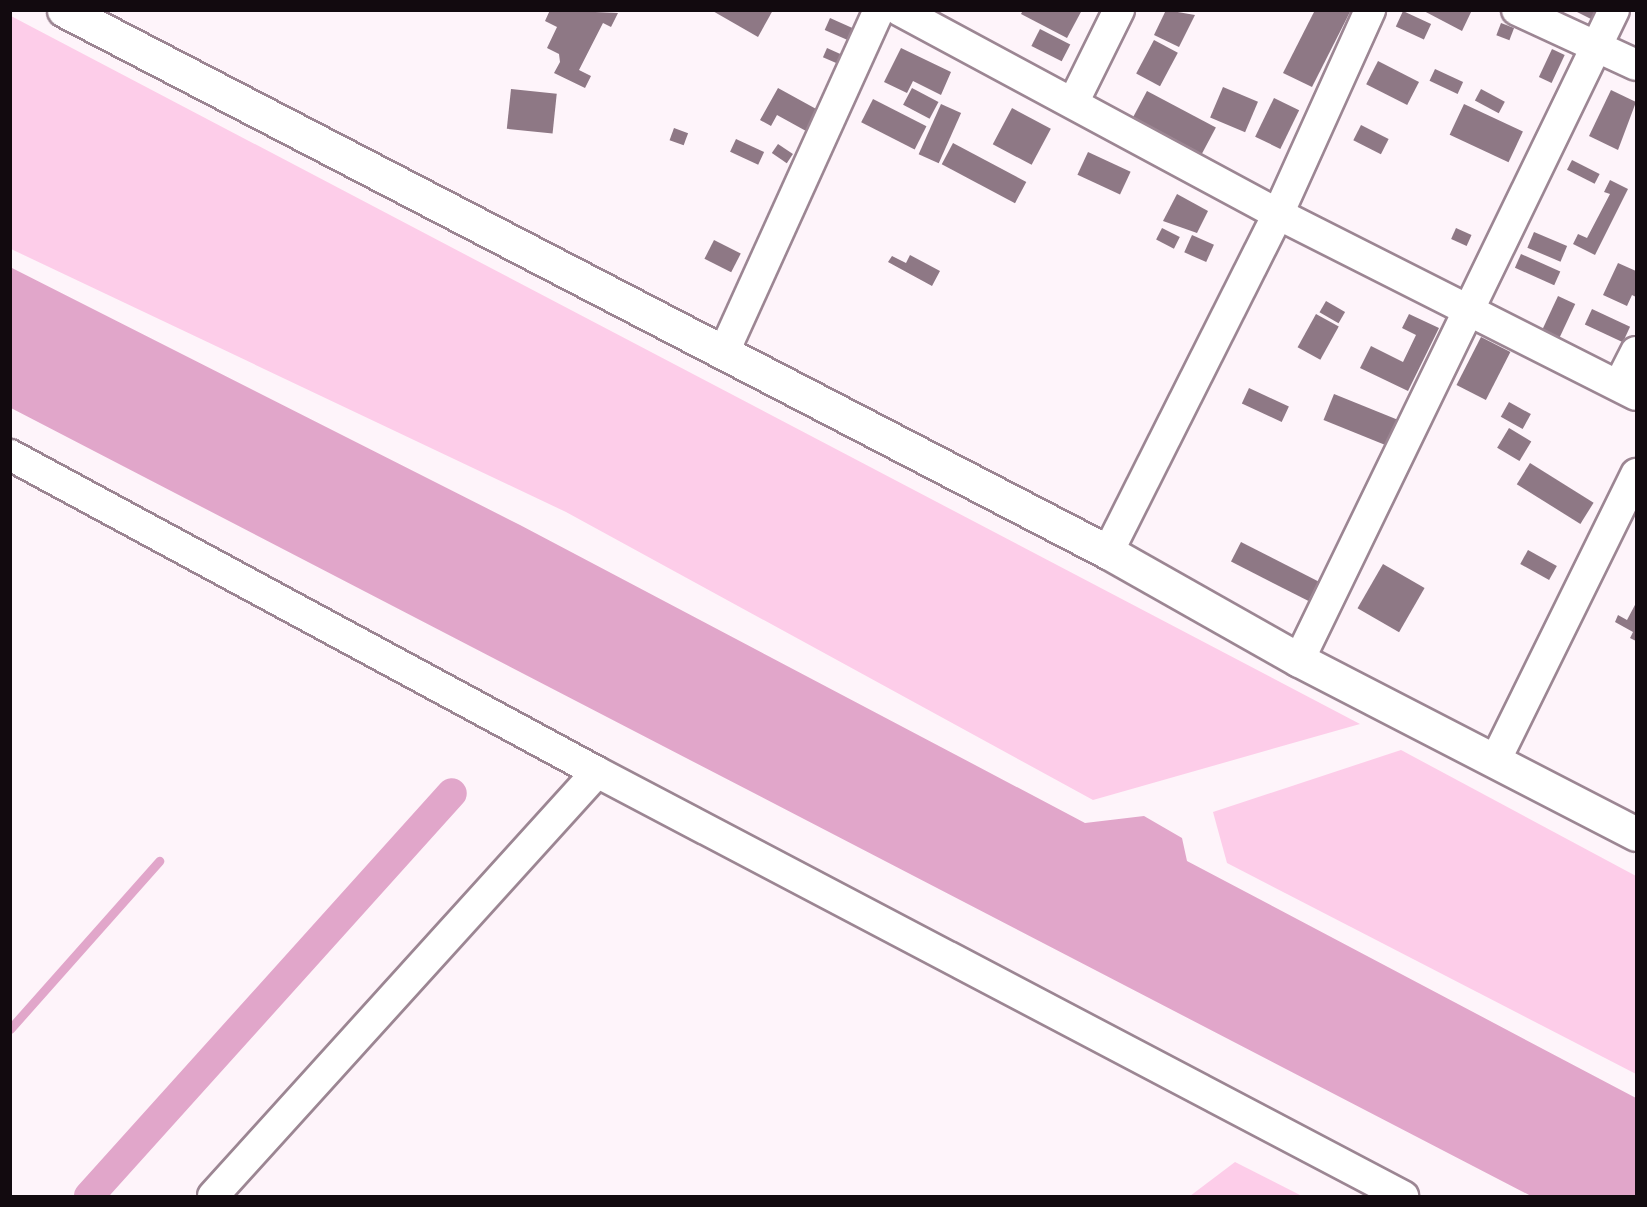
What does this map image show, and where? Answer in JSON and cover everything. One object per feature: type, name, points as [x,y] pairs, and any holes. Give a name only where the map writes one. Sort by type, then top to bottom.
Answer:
[{"type":"main road","points":[[64,10],[1108,552],[1299,660],[1636,834]]},
{"type":"street","points":[[723,354],[879,10]]},
{"type":"street","points":[[899,10],[1278,214],[1473,310],[1628,390],[1636,352]]},
{"type":"street","points":[[1073,103],[1119,10]]},
{"type":"street","points":[[1108,552],[1278,214],[1370,10]]},
{"type":"street","points":[[1517,10],[1594,50],[1636,65]]},
{"type":"street","points":[[1299,660],[1473,310],[1614,10]]},
{"type":"street","points":[[10,455],[597,772],[1403,1197]]},
{"type":"street","points":[[1495,761],[1636,474]]},
{"type":"street","points":[[213,1197],[597,772]]},
{"type":"shaded area","points":[[11,16],[1360,724],[1093,800],[566,512],[11,249]]},
{"type":"shaded area","points":[[10,267],[520,525],[1085,823],[1144,816],[1182,838],[1187,861],[1636,1098],[1636,1196],[1531,1196],[11,408]]},
{"type":"shaded area","points":[[1401,750],[1636,876],[1636,1074],[1227,863],[1213,812]]},
{"type":"shaded area","points":[[1235,1162],[1302,1196],[1190,1196]]},
{"type":"building","points":[[550,10],[618,13],[611,27],[603,23],[579,70],[591,76],[585,88],[554,73],[560,62],[559,54],[547,48],[557,27],[545,21]]},
{"type":"building","points":[[711,10],[773,10],[758,37]]},
{"type":"building","points":[[1023,10],[1082,10],[1067,38],[1021,14]]},
{"type":"building","points":[[1166,10],[1195,15],[1179,47],[1154,35]]},
{"type":"building","points":[[1315,10],[1351,10],[1312,87],[1283,73]]},
{"type":"building","points":[[1422,10],[1472,10],[1462,31]]},
{"type":"building","points":[[1573,10],[1595,10],[1591,19]]},
{"type":"building","points":[[1403,11],[1431,24],[1424,40],[1396,26]]},
{"type":"building","points":[[830,18],[857,30],[852,42],[825,30]]},
{"type":"building","points":[[1501,23],[1514,28],[1509,40],[1496,35]]},
{"type":"building","points":[[1040,29],[1070,44],[1062,61],[1031,46]]},
{"type":"building","points":[[1154,40],[1178,53],[1160,86],[1136,74]]},
{"type":"building","points":[[827,48],[843,55],[838,64],[823,57]]},
{"type":"building","points":[[901,48],[951,72],[941,95],[913,81],[907,93],[884,82]]},
{"type":"building","points":[[1552,49],[1565,55],[1552,83],[1539,77]]},
{"type":"building","points":[[1378,61],[1419,82],[1407,105],[1366,84]]},
{"type":"building","points":[[1435,69],[1463,82],[1458,94],[1430,81]]},
{"type":"building","points":[[1223,87],[1258,102],[1245,132],[1210,117]]},
{"type":"building","points":[[778,88],[818,110],[806,131],[777,115],[771,126],[760,120]]},
{"type":"building","points":[[912,88],[938,102],[930,119],[903,105]]},
{"type":"building","points":[[511,89],[557,94],[553,134],[507,129]]},
{"type":"building","points":[[1481,89],[1505,102],[1499,113],[1475,100]]},
{"type":"building","points":[[1611,90],[1636,102],[1618,150],[1589,136]]},
{"type":"building","points":[[1147,91],[1216,128],[1202,154],[1133,117]]},
{"type":"building","points":[[1274,98],[1299,110],[1280,149],[1255,137]]},
{"type":"building","points":[[873,99],[926,126],[915,149],[861,122]]},
{"type":"building","points":[[941,104],[961,113],[939,163],[919,154]]},
{"type":"building","points":[[1464,104],[1523,131],[1509,162],[1450,135]]},
{"type":"building","points":[[1012,108],[1051,129],[1032,165],[993,144]]},
{"type":"building","points":[[1361,125],[1389,139],[1381,154],[1353,140]]},
{"type":"building","points":[[674,128],[688,133],[684,145],[670,140]]},
{"type":"building","points":[[736,139],[764,152],[758,165],[730,152]]},
{"type":"building","points":[[953,143],[1026,182],[1015,203],[942,164]]},
{"type":"building","points":[[778,144],[793,154],[787,163],[772,153]]},
{"type":"building","points":[[1088,152],[1131,172],[1120,195],[1077,175]]},
{"type":"building","points":[[1572,160],[1600,174],[1595,184],[1567,170]]},
{"type":"building","points":[[1610,180],[1628,189],[1595,255],[1573,244],[1578,234],[1587,238],[1610,194],[1604,192]]},
{"type":"building","points":[[1177,194],[1208,211],[1197,233],[1163,221]]},
{"type":"building","points":[[1162,228],[1180,237],[1174,249],[1156,240]]},
{"type":"building","points":[[1456,228],[1472,235],[1467,246],[1451,239]]},
{"type":"building","points":[[1534,232],[1567,246],[1560,262],[1527,248]]},
{"type":"building","points":[[1192,235],[1214,245],[1206,262],[1184,252]]},
{"type":"building","points":[[714,240],[741,254],[731,272],[704,259]]},
{"type":"building","points":[[1521,254],[1560,271],[1554,285],[1515,268]]},
{"type":"building","points":[[910,255],[940,271],[932,286],[888,262],[892,256],[906,263]]},
{"type":"building","points":[[1618,263],[1636,271],[1636,297],[1632,295],[1627,306],[1603,295]]},
{"type":"building","points":[[1558,296],[1575,304],[1558,340],[1541,332]]},
{"type":"building","points":[[1326,301],[1345,312],[1339,323],[1320,312]]},
{"type":"building","points":[[1592,309],[1630,327],[1623,342],[1585,324]]},
{"type":"building","points":[[1316,314],[1339,327],[1320,360],[1298,347]]},
{"type":"building","points":[[1409,314],[1439,328],[1408,391],[1360,368],[1371,346],[1403,362],[1416,335],[1402,328]]},
{"type":"building","points":[[1481,337],[1510,352],[1486,400],[1456,385]]},
{"type":"building","points":[[1249,388],[1289,407],[1282,422],[1242,403]]},
{"type":"building","points":[[1334,394],[1397,419],[1387,445],[1324,420]]},
{"type":"building","points":[[1509,402],[1531,414],[1523,429],[1501,417]]},
{"type":"building","points":[[1509,428],[1531,441],[1519,461],[1497,448]]},
{"type":"building","points":[[1530,463],[1594,503],[1580,524],[1517,484]]},
{"type":"building","points":[[1241,542],[1319,581],[1309,601],[1231,562]]},
{"type":"building","points":[[1528,550],[1557,566],[1549,580],[1520,564]]},
{"type":"building","points":[[1383,564],[1425,588],[1399,632],[1358,608]]},
{"type":"building","points":[[1636,603],[1636,641],[1630,638],[1633,632],[1615,622],[1618,615],[1627,620]]},
{"type":"waterway","points":[[89,1196],[452,793]]},
{"type":"waterway","points":[[10,1029],[159,861]]}]
